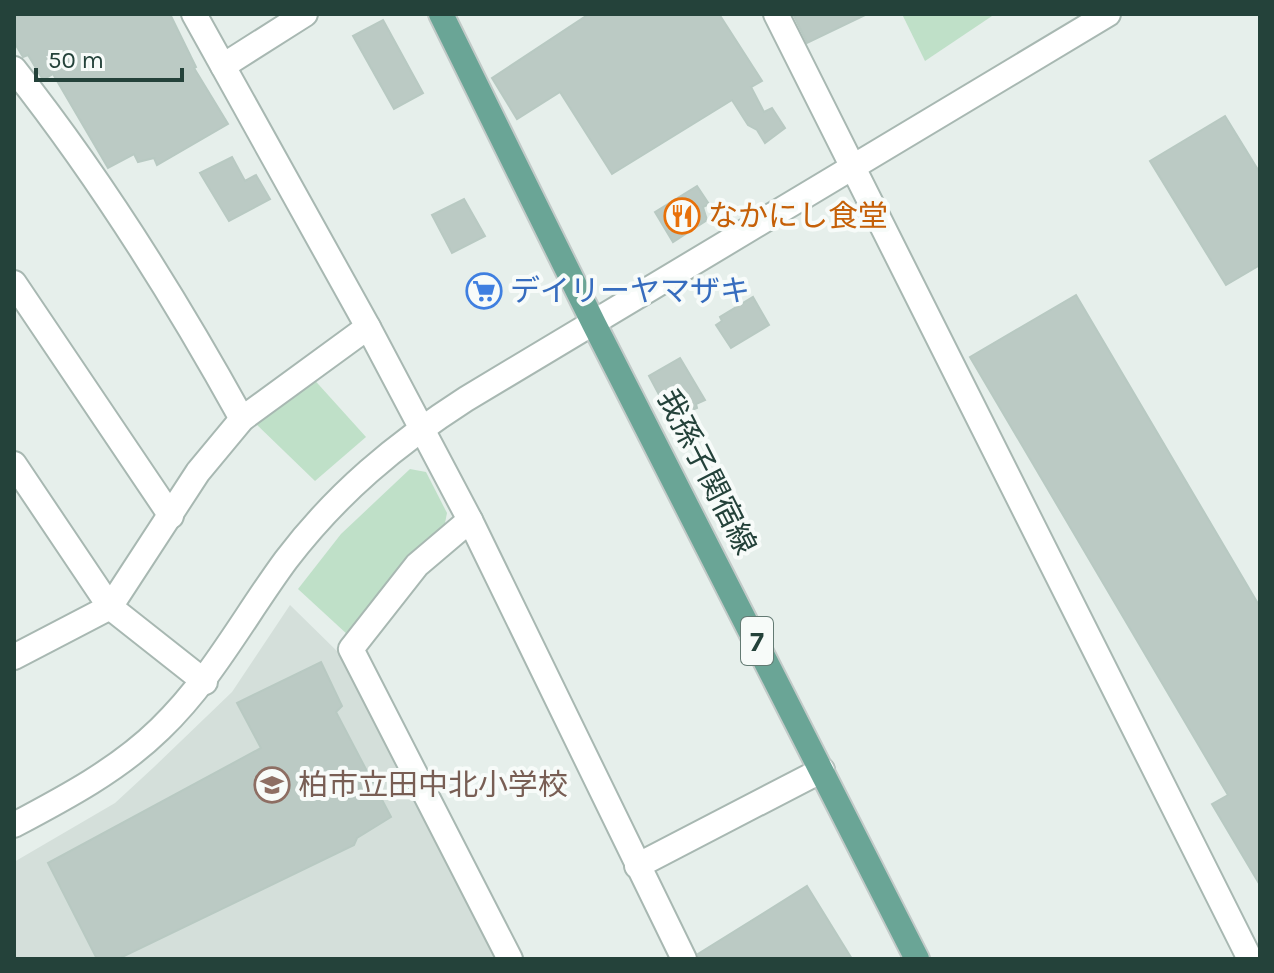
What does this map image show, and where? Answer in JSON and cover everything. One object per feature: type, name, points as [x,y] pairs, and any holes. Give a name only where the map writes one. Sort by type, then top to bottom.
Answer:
[{"type":"main road","name":"我孫子関宿線","points":[[441,14],[594,324],[917,959]]},
{"type":"street","points":[[194,14],[368,327],[470,520],[684,959]]},
{"type":"street","points":[[223,66],[305,14]]},
{"type":"street","points":[[776,14],[1250,959]]},
{"type":"street","points":[[14,825],[121,763],[159,730],[205,682],[278,572],[322,515],[387,453],[421,428],[1108,14]]},
{"type":"street","points":[[14,69],[79,152],[177,300],[242,419]]},
{"type":"street","points":[[14,283],[171,516]]},
{"type":"street","points":[[15,654],[110,607],[198,472],[242,419],[368,327]]},
{"type":"street","points":[[14,464],[110,607],[205,682]]},
{"type":"street","points":[[470,520],[417,565],[351,649],[510,959]]},
{"type":"street","points":[[637,866],[822,770]]},
{"type":"shaded area","name":"柏市立田中北小学校","points":[[290,605],[343,657],[500,959],[14,959],[14,862],[115,803],[154,767],[232,692]]},
{"type":"green space","points":[[902,14],[995,14],[925,61]]},
{"type":"green space","points":[[310,375],[366,437],[315,481],[253,421]]},
{"type":"green space","points":[[410,469],[426,472],[447,513],[444,528],[348,635],[298,589],[341,534]]},
{"type":"building","points":[[14,14],[170,14],[194,68],[228,124],[157,165],[154,158],[138,162],[134,154],[108,168],[53,74],[43,80],[28,55],[23,57],[14,42]]},
{"type":"building","points":[[589,14],[719,14],[762,81],[751,87],[764,112],[772,108],[785,128],[765,143],[757,130],[748,125],[732,100],[612,174],[560,92],[517,119],[492,78]]},
{"type":"building","points":[[793,14],[867,14],[807,43]]},
{"type":"building","points":[[383,20],[423,93],[394,109],[353,36]]},
{"type":"building","points":[[1225,116],[1260,173],[1260,265],[1226,285],[1150,161]]},
{"type":"building","points":[[232,157],[245,181],[256,175],[270,199],[229,221],[200,173]]},
{"type":"building","name":"なかにし食堂","points":[[697,186],[709,204],[703,207],[707,220],[673,242],[655,212]]},
{"type":"building","points":[[464,199],[485,236],[452,253],[432,215]]},
{"type":"building","points":[[1076,295],[1260,607],[1260,885],[1212,804],[1228,795],[970,357]]},
{"type":"building","points":[[753,297],[769,325],[731,348],[716,325],[722,321],[720,317]]},
{"type":"building","points":[[680,358],[705,400],[696,404],[697,408],[672,419],[649,376]]},
{"type":"building","points":[[321,662],[342,706],[336,712],[391,817],[357,838],[354,845],[118,959],[97,959],[48,863],[261,748],[237,703]]},
{"type":"building","points":[[807,886],[852,959],[699,959],[698,954]]},
{"type":"place","name":"なかにし食堂","points":[[682,216]]},
{"type":"place","name":"デイリーヤマザキ","points":[[484,291]]},
{"type":"place","name":"柏市立田中北小学校","points":[[272,785]]}]
